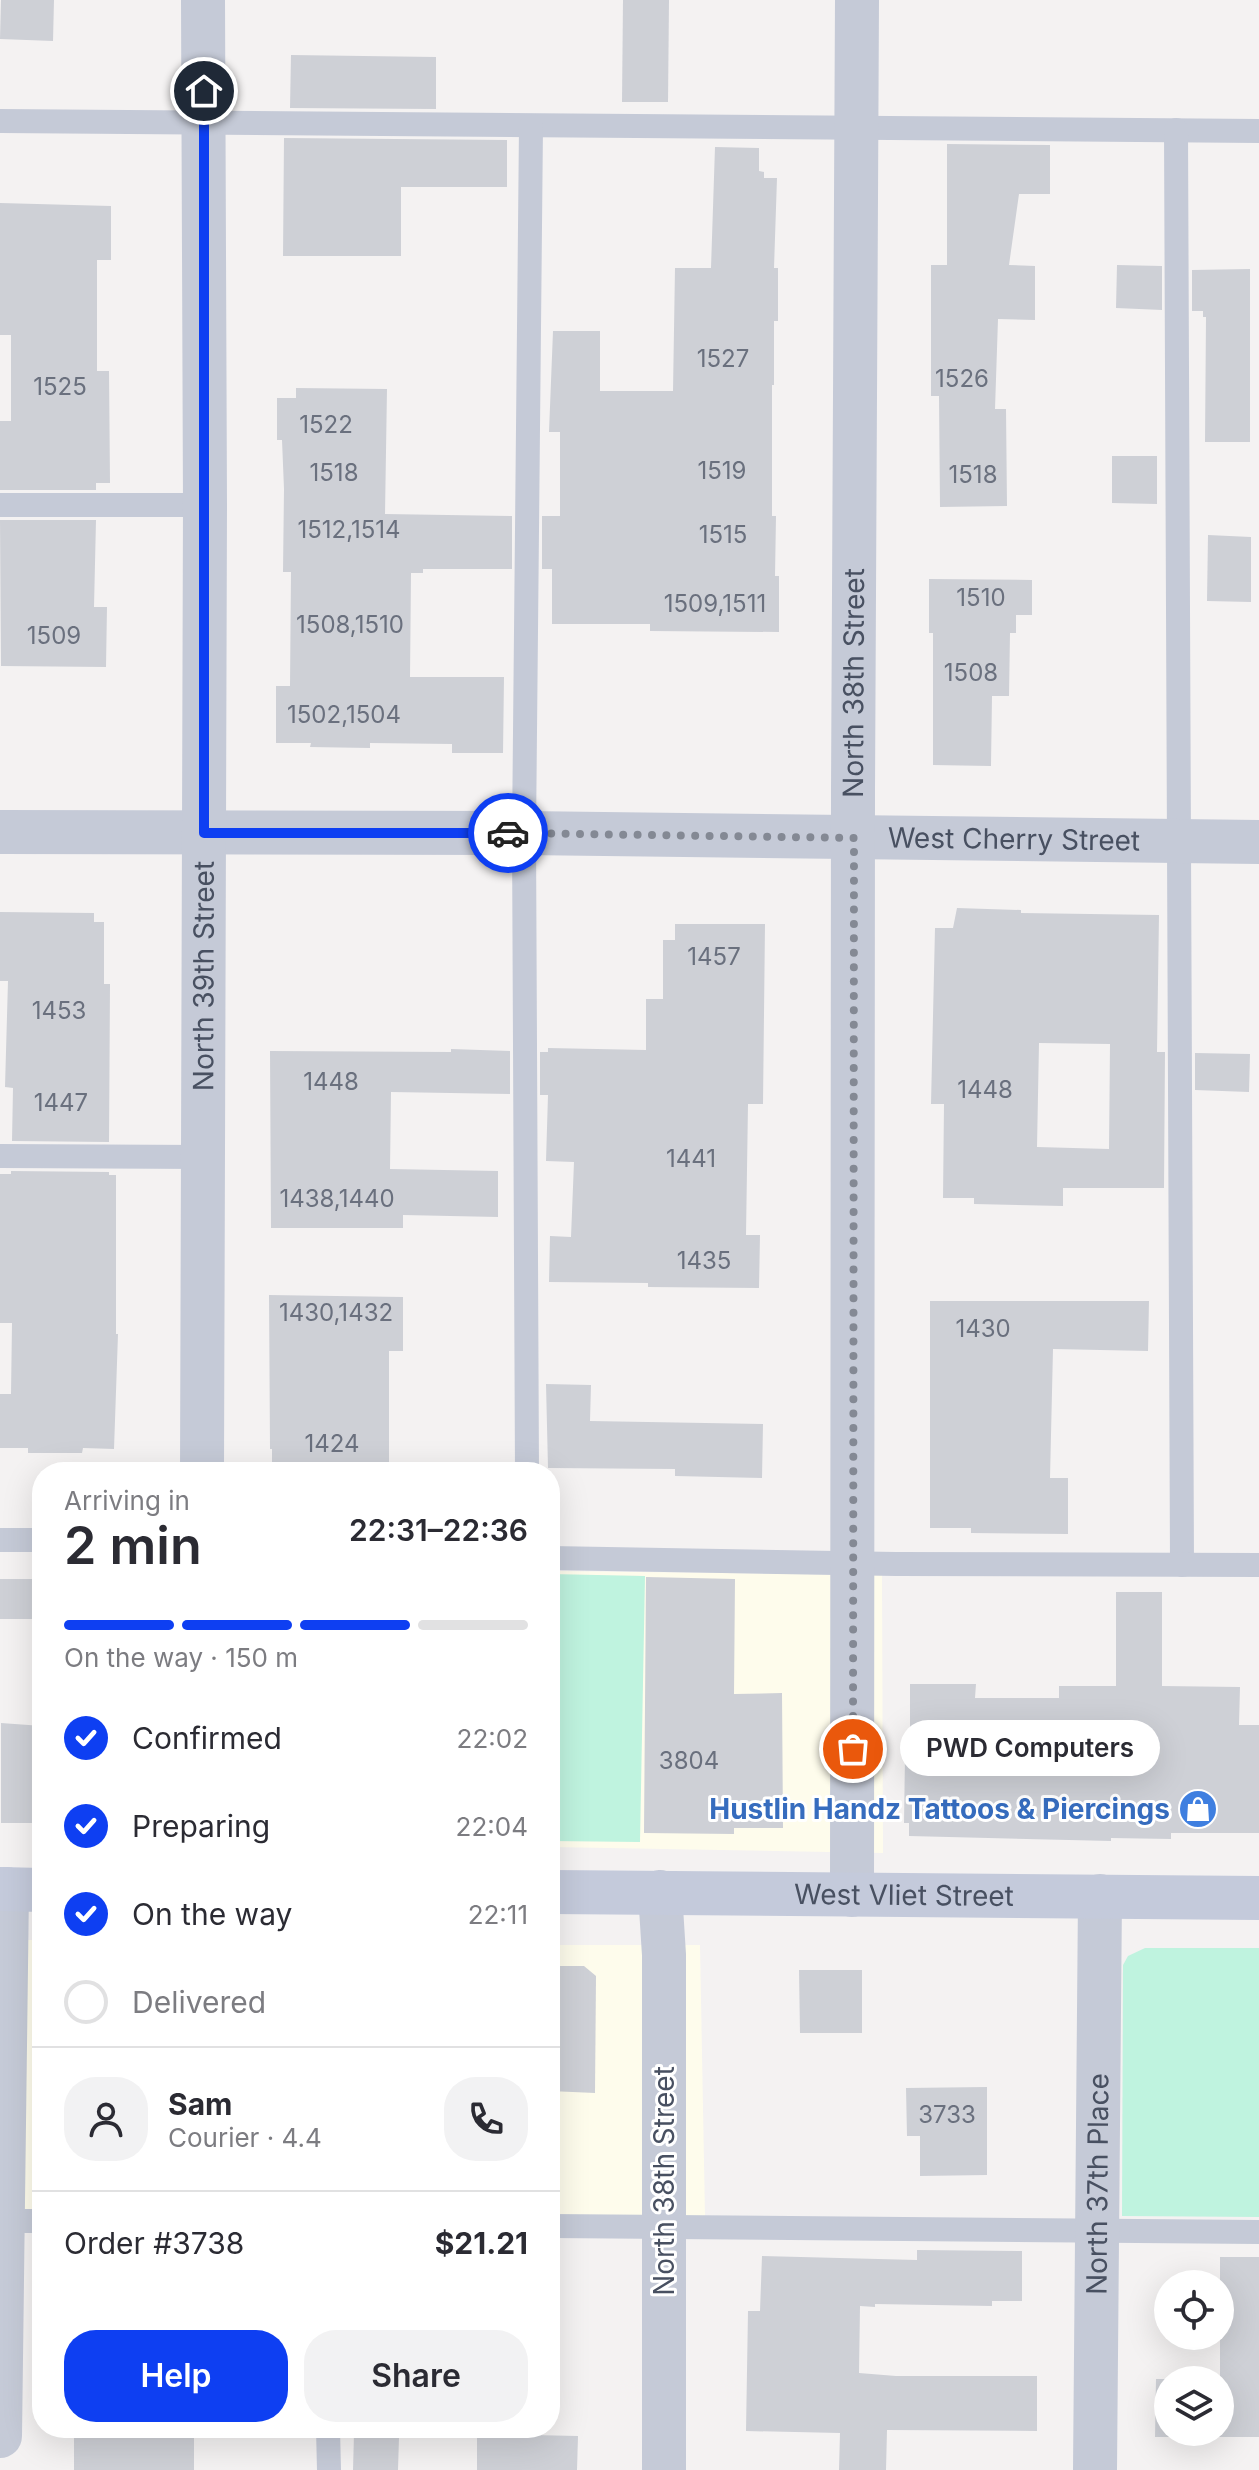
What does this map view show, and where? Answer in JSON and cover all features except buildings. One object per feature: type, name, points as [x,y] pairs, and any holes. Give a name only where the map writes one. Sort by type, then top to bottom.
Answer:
[{"type":"street","name":"North 39th Street","points":[[202,1462],[203,0]]},
{"type":"street","name":"North 38th Street","points":[[852,1895],[857,0]]},
{"type":"street","name":"West Cherry Street","points":[[0,832],[524,833],[1259,842]]},
{"type":"street","points":[[0,2436],[15,2221],[16,1890]]},
{"type":"street","name":"West Vliet Street","points":[[560,1892],[1259,1898]]},
{"type":"street","name":"North 38th Street","points":[[660,1892],[664,1955],[664,2470]]},
{"type":"street","name":"North 37th Place","points":[[1095,2470],[1100,1896]]},
{"type":"lane","points":[[0,121],[1259,131]]},
{"type":"lane","points":[[527,1462],[524,833],[531,126]]},
{"type":"lane","points":[[1176,130],[1182,1565]]},
{"type":"lane","points":[[0,505],[205,505]]},
{"type":"lane","points":[[0,1156],[204,1157]]},
{"type":"lane","points":[[0,1540],[32,1540]]},
{"type":"lane","points":[[560,1558],[1259,1565]]},
{"type":"lane","points":[[560,2226],[1259,2232]]},
{"type":"lane","points":[[328,2438],[329,2470]]},
{"type":"shaded area","points":[[560,1571],[882,1575],[883,1853],[560,1847]]},
{"type":"shaded area","points":[[0,1940],[32,1940],[32,2212],[0,2212]]},
{"type":"shaded area","points":[[560,1945],[700,1945],[705,2216],[560,2217]]},
{"type":"green space","points":[[560,1574],[645,1576],[640,1842],[560,1841]]},
{"type":"green space","points":[[1145,1948],[1259,1948],[1259,2217],[1122,2216],[1123,1965],[1128,1956]]},
{"type":"way so far","points":[[508,833],[854,838],[853,1749]]},
{"type":"place","name":"PWD Computers","points":[[853,1749]]},
{"type":"place","name":"Hustlin Handz Tattoos & Piercings","points":[[1198,1809]]},
{"type":"route","points":[[204,91],[204,833],[508,833]]}]
